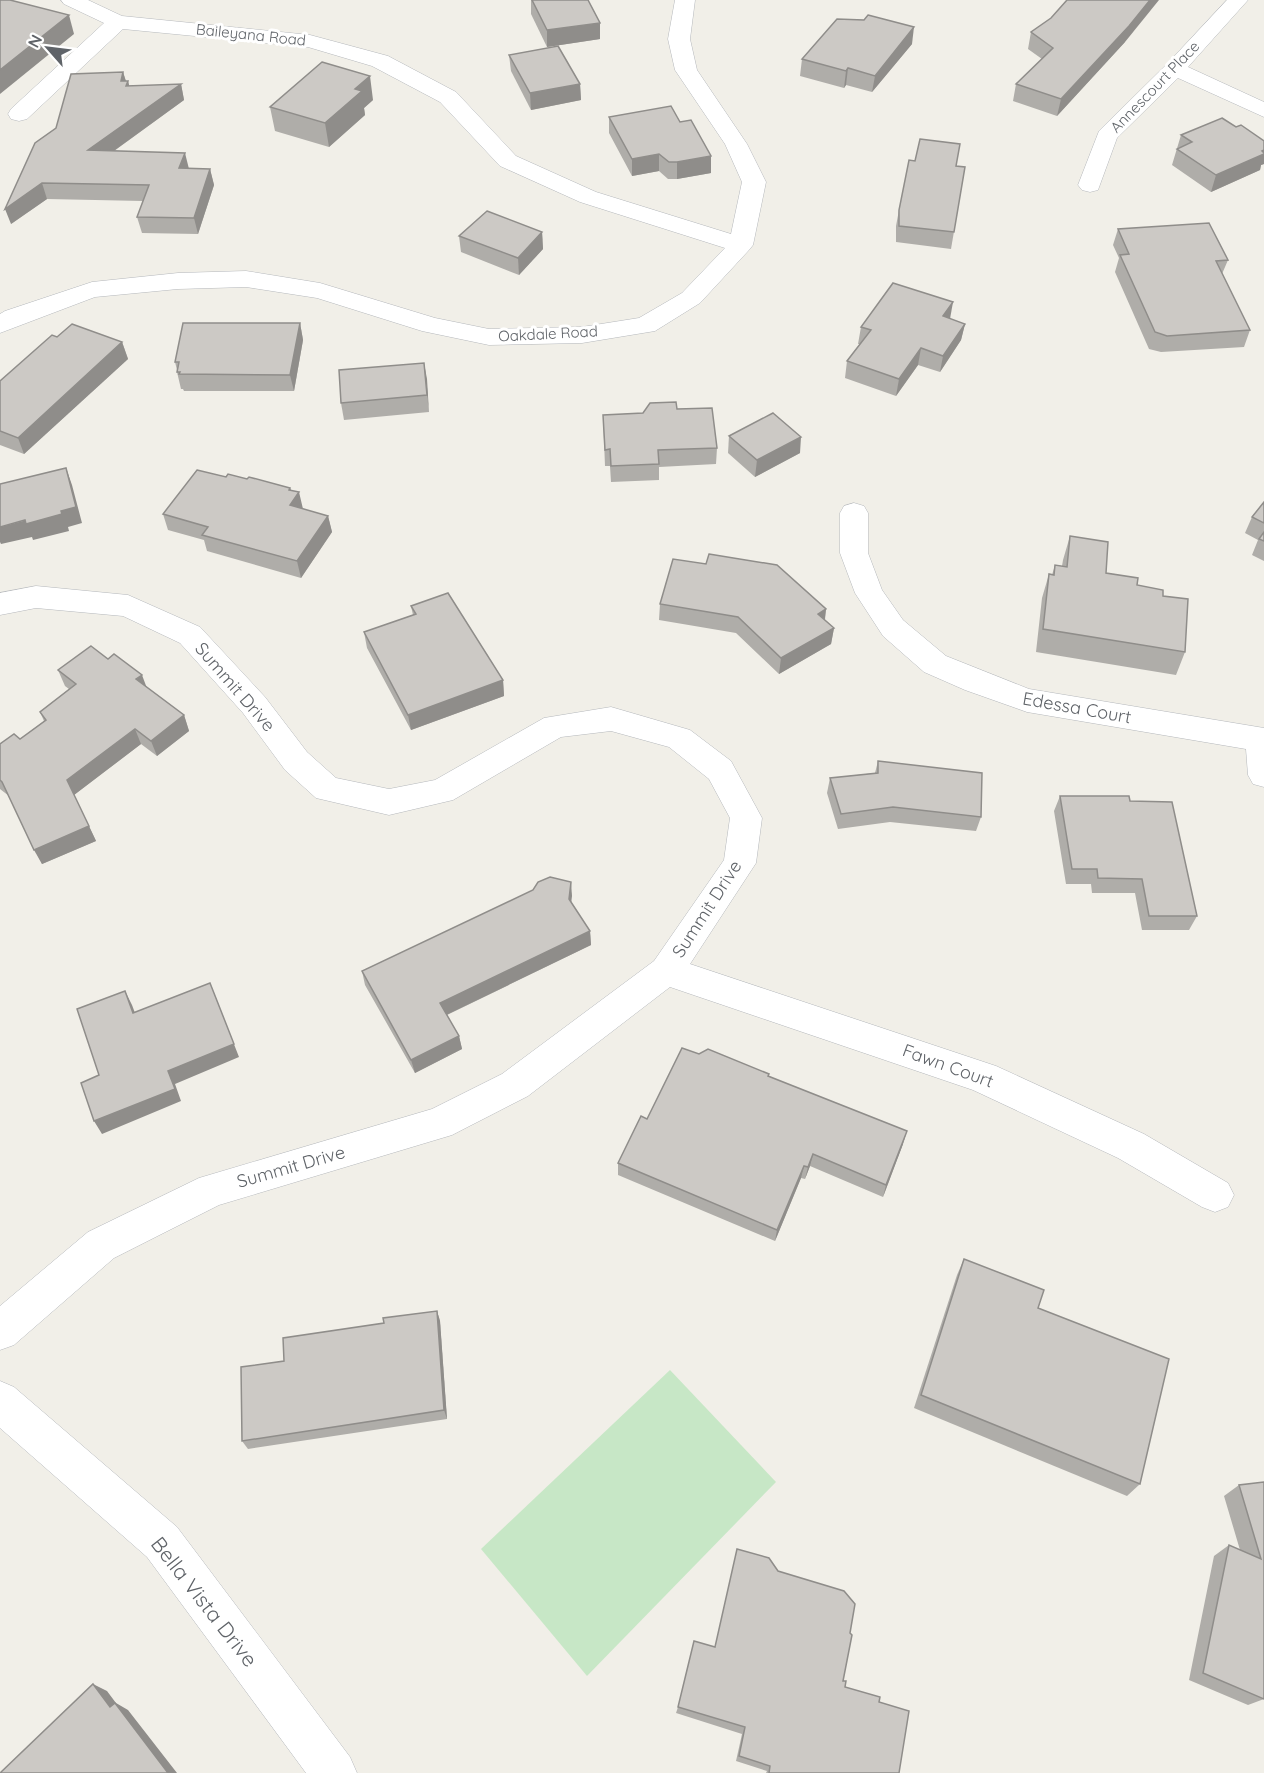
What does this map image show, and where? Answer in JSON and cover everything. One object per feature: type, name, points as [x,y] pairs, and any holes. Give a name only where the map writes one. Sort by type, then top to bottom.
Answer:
[{"type":"street","name":"Baileyana Road","points":[[71,0],[118,22],[310,41],[380,61],[448,97],[508,161],[588,197],[741,246]]},
{"type":"street","points":[[685,0],[679,39],[686,70],[736,144],[754,182],[741,246]]},
{"type":"street","name":"Annescourt Place","points":[[1090,185],[1107,136],[1175,69],[1238,0]]},
{"type":"street","points":[[19,114],[118,22]]},
{"type":"street","points":[[1175,69],[1264,110]]},
{"type":"street","name":"Oakdale Road","points":[[0,325],[14,317],[92,290],[178,281],[246,279],[320,291],[431,325],[489,337],[582,335],[646,325],[691,298],[741,246]]},
{"type":"street","name":"Edessa Court","points":[[854,513],[854,553],[869,593],[893,628],[935,664],[976,682],[1027,700],[1262,736],[1264,775]]},
{"type":"street","name":"Summit Drive","points":[[0,604],[36,597],[128,606],[190,635],[254,705],[296,761],[327,789],[389,802],[442,791],[555,726],[611,719],[679,738],[720,770],[746,818],[740,863],[666,971],[515,1085],[439,1123],[212,1190],[101,1245],[0,1331]]},
{"type":"street","name":"Fawn Court","points":[[666,971],[983,1077],[1131,1146],[1215,1196]]},
{"type":"street","name":"Bella Vista Drive","points":[[0,1401],[162,1542],[334,1773]]},
{"type":"green space","points":[[670,1370],[776,1482],[587,1676],[481,1549]]},
{"type":"building","points":[[0,0],[10,0],[69,15],[0,70]]},
{"type":"building","points":[[532,0],[588,0],[600,23],[547,30]]},
{"type":"building","points":[[1067,0],[1150,0],[1061,99],[1016,84],[1053,48],[1031,32],[1051,18]]},
{"type":"building","points":[[868,15],[914,27],[875,76],[802,59],[837,19],[864,20]]},
{"type":"building","points":[[558,46],[580,84],[530,93],[509,55]]},
{"type":"building","points":[[322,62],[370,76],[355,89],[362,91],[325,123],[270,107]]},
{"type":"building","points":[[123,72],[121,81],[128,81],[126,86],[181,84],[88,150],[185,153],[179,168],[210,169],[194,218],[137,217],[149,185],[42,183],[5,209],[35,143],[56,128],[71,74]]},
{"type":"building","points":[[671,106],[680,122],[691,120],[711,156],[677,162],[669,162],[659,154],[632,159],[609,117]]},
{"type":"building","points":[[1222,118],[1236,127],[1241,125],[1264,141],[1262,151],[1264,154],[1216,175],[1177,149],[1192,142],[1181,135]]},
{"type":"building","points":[[920,139],[960,144],[956,166],[965,167],[954,232],[899,226],[899,210],[909,160],[915,161]]},
{"type":"building","points":[[487,211],[542,232],[518,258],[459,236]]},
{"type":"building","points":[[1209,223],[1228,260],[1216,261],[1250,330],[1167,336],[1155,332],[1120,255],[1129,254],[1118,229]]},
{"type":"building","points":[[893,283],[953,302],[943,316],[965,324],[943,356],[921,348],[899,379],[847,361],[871,330],[861,327]]},
{"type":"building","points":[[183,323],[300,323],[290,375],[179,374],[180,372],[177,372],[179,362],[175,362]]},
{"type":"building","points":[[72,324],[122,342],[18,438],[0,431],[0,381],[52,335],[57,337]]},
{"type":"building","points":[[424,363],[427,395],[341,403],[339,370]]},
{"type":"building","points":[[676,402],[677,409],[712,408],[717,448],[658,450],[659,464],[611,466],[610,449],[605,450],[603,415],[643,413],[650,403]]},
{"type":"building","points":[[773,413],[801,437],[757,460],[729,436]]},
{"type":"building","points":[[66,468],[76,507],[61,511],[62,514],[26,524],[25,520],[0,527],[0,484]]},
{"type":"building","points":[[197,470],[226,477],[228,474],[247,479],[249,477],[290,488],[289,490],[299,492],[290,505],[328,516],[297,561],[202,535],[208,527],[163,514]]},
{"type":"building","points":[[1264,502],[1264,523],[1252,517]]},
{"type":"building","points":[[1070,536],[1108,542],[1106,573],[1138,578],[1137,585],[1163,590],[1163,596],[1188,599],[1185,652],[1043,629],[1049,574],[1054,575],[1055,565],[1067,567]]},
{"type":"building","points":[[709,554],[777,565],[826,609],[818,614],[834,628],[781,658],[738,617],[660,604],[673,559],[706,564]]},
{"type":"building","points":[[448,593],[503,680],[408,715],[364,632],[416,614],[411,606]]},
{"type":"building","points":[[91,646],[108,659],[114,654],[142,675],[136,679],[184,715],[151,741],[135,729],[67,780],[89,826],[34,850],[0,780],[0,744],[14,734],[20,739],[46,720],[40,712],[76,684],[58,670]]},
{"type":"building","points":[[878,761],[982,773],[981,817],[893,807],[841,814],[830,778],[878,773]]},
{"type":"building","points":[[1060,796],[1129,796],[1130,801],[1172,802],[1197,916],[1149,916],[1142,879],[1098,878],[1097,869],[1072,869]]},
{"type":"building","points":[[550,877],[571,882],[569,899],[590,931],[440,1003],[459,1036],[411,1060],[362,971],[533,890],[538,882]]},
{"type":"building","points":[[210,983],[234,1044],[168,1071],[175,1089],[94,1121],[81,1083],[99,1075],[77,1009],[125,991],[133,1013]]},
{"type":"building","points":[[682,1048],[699,1054],[708,1049],[769,1074],[768,1076],[907,1131],[886,1185],[813,1154],[808,1167],[804,1166],[777,1230],[618,1163],[641,1116],[647,1119]]},
{"type":"building","points":[[964,1259],[1044,1290],[1038,1308],[1169,1359],[1140,1484],[921,1395]]},
{"type":"building","points":[[437,1311],[444,1410],[242,1441],[241,1367],[284,1361],[283,1338],[384,1323],[383,1318]]},
{"type":"building","points":[[1264,1482],[1264,1699],[1203,1673],[1229,1545],[1261,1559],[1239,1485]]},
{"type":"building","points":[[737,1549],[769,1558],[778,1571],[844,1591],[855,1604],[850,1633],[852,1635],[843,1681],[846,1681],[845,1687],[880,1697],[879,1702],[909,1711],[899,1773],[769,1773],[770,1766],[739,1756],[745,1727],[678,1707],[694,1641],[715,1647]]},
{"type":"building","points":[[93,1684],[110,1707],[115,1703],[168,1773],[0,1773]]}]
